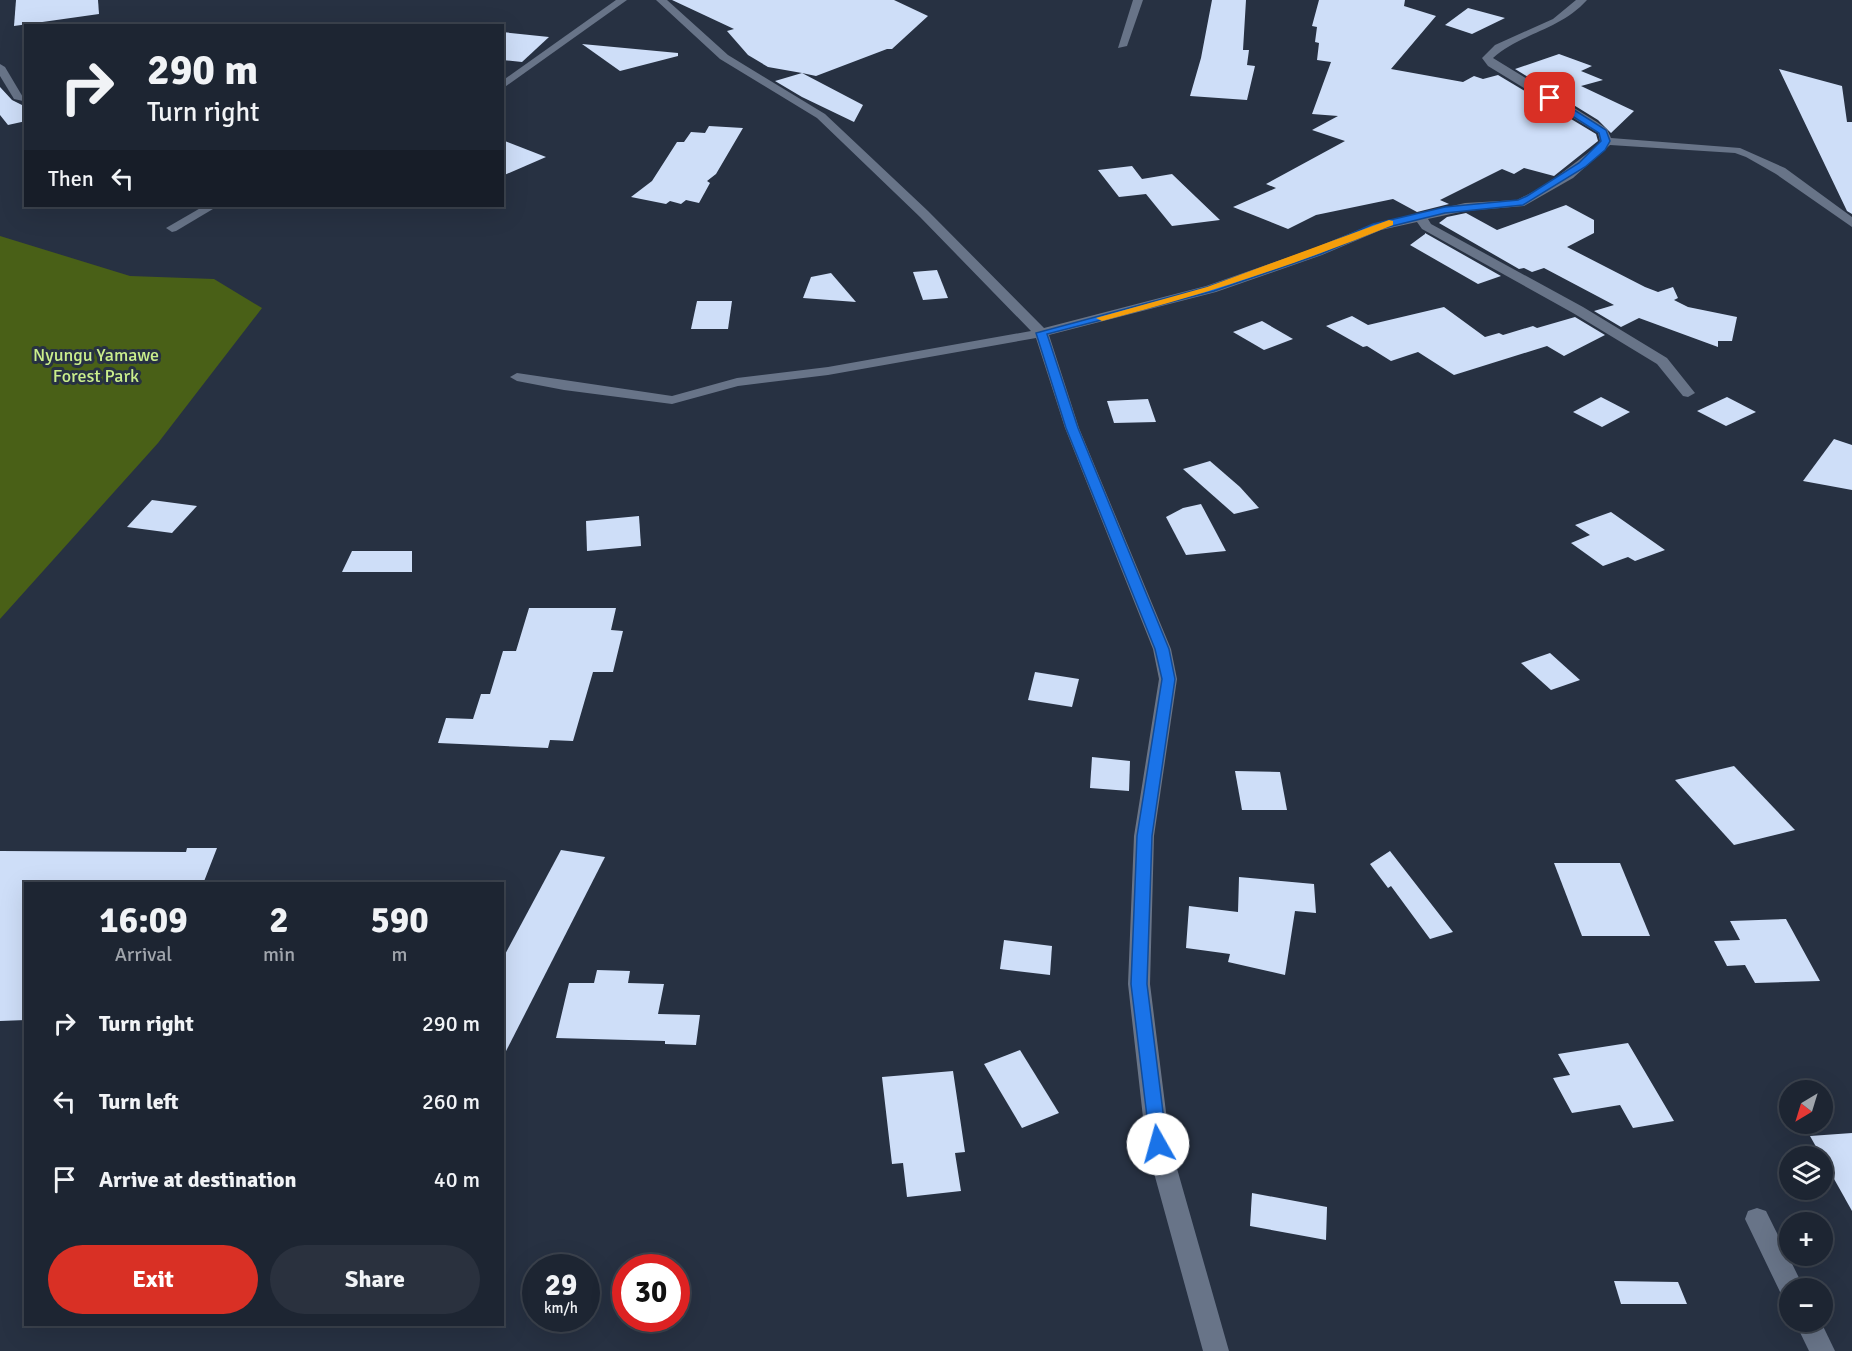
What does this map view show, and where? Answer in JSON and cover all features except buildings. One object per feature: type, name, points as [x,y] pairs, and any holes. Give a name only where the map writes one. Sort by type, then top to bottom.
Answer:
[{"type":"street","points":[[504,85],[622,0]]},
{"type":"street","points":[[661,0],[724,57],[821,116],[924,214],[1041,333],[1072,428],[1162,649],[1168,679],[1144,836],[1139,984],[1158,1144],[1216,1351]]},
{"type":"street","points":[[1122,46],[1138,0]]},
{"type":"street","points":[[517,376],[564,386],[672,400],[737,382],[828,371],[1041,333],[1211,289],[1317,252],[1377,226],[1465,207],[1520,203],[1550,188],[1569,175],[1602,148],[1606,141],[1603,131],[1593,124],[1487,61],[1489,53],[1557,21],[1582,0]]},
{"type":"street","points":[[0,67],[20,99]]},
{"type":"street","points":[[1606,141],[1736,150],[1750,153],[1770,164],[1852,223]]},
{"type":"street","points":[[172,228],[210,207]]},
{"type":"street","points":[[1420,216],[1426,226],[1578,310],[1662,361],[1688,393]]},
{"type":"street","points":[[1757,1219],[1786,1278]]},
{"type":"street","points":[[1813,1332],[1822,1351]]},
{"type":"green space","name":"Nyungu Yamawe Forest Park","points":[[0,236],[130,276],[214,279],[262,308],[158,443],[0,619]]},
{"type":"slow traffic","points":[[1102,318],[1211,289],[1317,252],[1389,223]]},
{"type":"route","points":[[1158,1144],[1139,984],[1144,836],[1168,679],[1162,649],[1072,428],[1041,333],[1211,289],[1317,252],[1377,226],[1445,210],[1520,203],[1550,188],[1582,165],[1602,148],[1606,141],[1603,131],[1550,98]]}]
